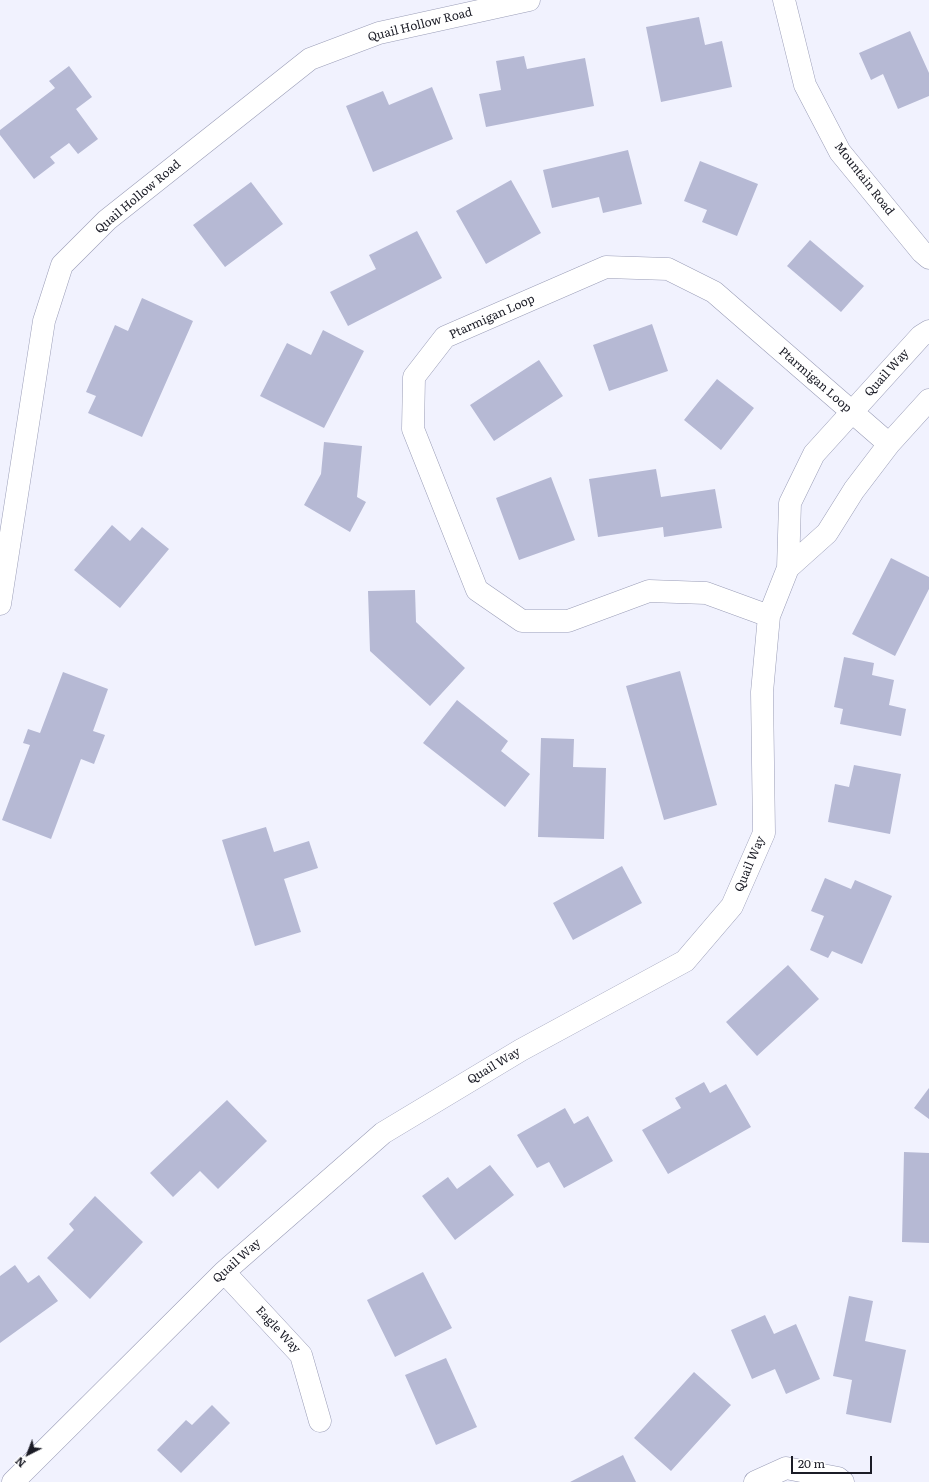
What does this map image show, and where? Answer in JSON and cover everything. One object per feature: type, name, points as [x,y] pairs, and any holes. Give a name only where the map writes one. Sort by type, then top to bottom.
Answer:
[{"type":"street","name":"Quail Hollow Road","points":[[0,604],[44,321],[62,265],[107,220],[310,59],[379,33],[529,0]]},
{"type":"street","name":"Mountain Road","points":[[784,0],[805,85],[840,152],[922,252],[929,258]]},
{"type":"street","name":"Ptarmigan Loop","points":[[769,616],[706,593],[649,591],[568,621],[522,621],[477,590],[413,429],[414,377],[445,337],[606,267],[668,269],[714,292],[889,444]]},
{"type":"street","name":"Quail Way","points":[[13,1482],[224,1272],[383,1133],[521,1050],[685,962],[732,906],[764,833],[762,692],[769,616],[788,568],[790,503],[814,454],[921,336],[929,331]]},
{"type":"street","name":"Quail Way","points":[[788,568],[827,533],[854,490],[889,444],[929,400]]},
{"type":"street","name":"Eagle Way","points":[[224,1272],[301,1355],[320,1421]]},
{"type":"street","points":[[755,1482],[786,1468],[838,1478],[843,1482]]},
{"type":"building","points":[[699,17],[705,45],[722,41],[732,87],[661,102],[646,27]]},
{"type":"building","points":[[910,31],[929,73],[929,96],[898,109],[883,74],[871,80],[859,53]]},
{"type":"building","points":[[524,56],[527,69],[585,58],[594,106],[486,127],[479,94],[501,90],[496,61]]},
{"type":"building","points":[[69,66],[92,97],[76,109],[98,139],[78,154],[69,143],[50,157],[55,163],[34,179],[0,135],[0,130],[55,88],[49,81]]},
{"type":"building","points":[[432,87],[453,139],[373,172],[346,106],[383,91],[389,105]]},
{"type":"building","points":[[628,150],[642,204],[603,213],[599,197],[552,208],[543,170]]},
{"type":"building","points":[[700,161],[758,184],[737,236],[702,222],[707,210],[684,201]]},
{"type":"building","points":[[511,180],[541,233],[486,264],[456,211]]},
{"type":"building","points":[[251,182],[283,224],[225,267],[193,225]]},
{"type":"building","points":[[417,231],[442,278],[348,326],[330,292],[376,269],[369,255]]},
{"type":"building","points":[[810,240],[864,286],[841,312],[787,266]]},
{"type":"building","points":[[142,298],[193,321],[142,437],[88,413],[96,396],[86,392],[115,325],[128,331]]},
{"type":"building","points":[[652,324],[668,371],[609,391],[593,345]]},
{"type":"building","points":[[323,330],[364,351],[324,428],[260,396],[287,343],[311,355]]},
{"type":"building","points":[[539,360],[563,396],[494,441],[470,405]]},
{"type":"building","points":[[717,379],[754,408],[721,450],[684,420]]},
{"type":"building","points":[[324,442],[362,446],[357,497],[366,502],[350,532],[304,505],[321,474]]},
{"type":"building","points":[[656,469],[661,497],[715,489],[722,528],[664,537],[663,527],[598,537],[589,479]]},
{"type":"building","points":[[551,477],[575,540],[519,560],[496,498]]},
{"type":"building","points":[[112,525],[130,541],[142,527],[169,549],[120,608],[74,570]]},
{"type":"building","points":[[891,558],[929,577],[929,589],[895,656],[852,634]]},
{"type":"building","points":[[415,590],[416,622],[465,668],[430,706],[370,651],[368,591]]},
{"type":"building","points":[[844,657],[874,663],[872,675],[894,680],[889,705],[906,709],[901,736],[840,724],[843,709],[834,707]]},
{"type":"building","points":[[680,671],[717,805],[664,820],[626,686]]},
{"type":"building","points":[[63,672],[108,689],[93,731],[105,735],[94,764],[81,759],[51,839],[2,820],[30,745],[23,743],[28,729],[40,733]]},
{"type":"building","points":[[457,700],[508,741],[501,751],[530,774],[505,807],[423,743]]},
{"type":"building","points":[[541,738],[574,739],[573,767],[606,768],[604,839],[538,837]]},
{"type":"building","points":[[854,765],[901,774],[890,834],[828,822],[835,784],[849,787]]},
{"type":"building","points":[[266,827],[274,852],[309,841],[318,868],[284,879],[301,932],[255,946],[222,840]]},
{"type":"building","points":[[622,866],[642,903],[573,940],[553,903]]},
{"type":"building","points":[[825,878],[851,889],[855,880],[892,896],[862,964],[832,951],[828,958],[810,950],[824,916],[811,911]]},
{"type":"building","points":[[788,965],[819,999],[757,1056],[726,1022]]},
{"type":"building","points":[[704,1082],[710,1093],[726,1084],[751,1127],[668,1174],[642,1130],[681,1108],[675,1098]]},
{"type":"building","points":[[929,1088],[929,1119],[914,1108]]},
{"type":"building","points":[[227,1100],[267,1141],[218,1189],[200,1171],[173,1197],[150,1173]]},
{"type":"building","points":[[565,1108],[574,1124],[588,1116],[613,1161],[564,1188],[549,1162],[537,1168],[517,1135]]},
{"type":"building","points":[[904,1152],[929,1153],[929,1243],[902,1242]]},
{"type":"building","points":[[490,1165],[514,1195],[455,1240],[422,1196],[448,1177],[457,1189]]},
{"type":"building","points":[[95,1196],[143,1242],[90,1299],[47,1258],[74,1230],[69,1224]]},
{"type":"building","points":[[15,1265],[28,1283],[39,1275],[58,1301],[0,1343],[0,1276]]},
{"type":"building","points":[[423,1272],[452,1328],[395,1357],[367,1300]]},
{"type":"building","points":[[849,1296],[873,1301],[865,1341],[906,1350],[891,1423],[846,1414],[852,1380],[833,1376]]},
{"type":"building","points":[[765,1315],[774,1334],[796,1324],[820,1379],[786,1394],[775,1369],[752,1379],[731,1330]]},
{"type":"building","points":[[446,1358],[477,1427],[436,1445],[405,1375]]},
{"type":"building","points":[[694,1372],[731,1405],[671,1471],[634,1438]]},
{"type":"building","points":[[212,1405],[230,1423],[181,1473],[157,1450],[186,1420],[192,1425]]},
{"type":"building","points":[[623,1455],[636,1482],[570,1482]]}]
